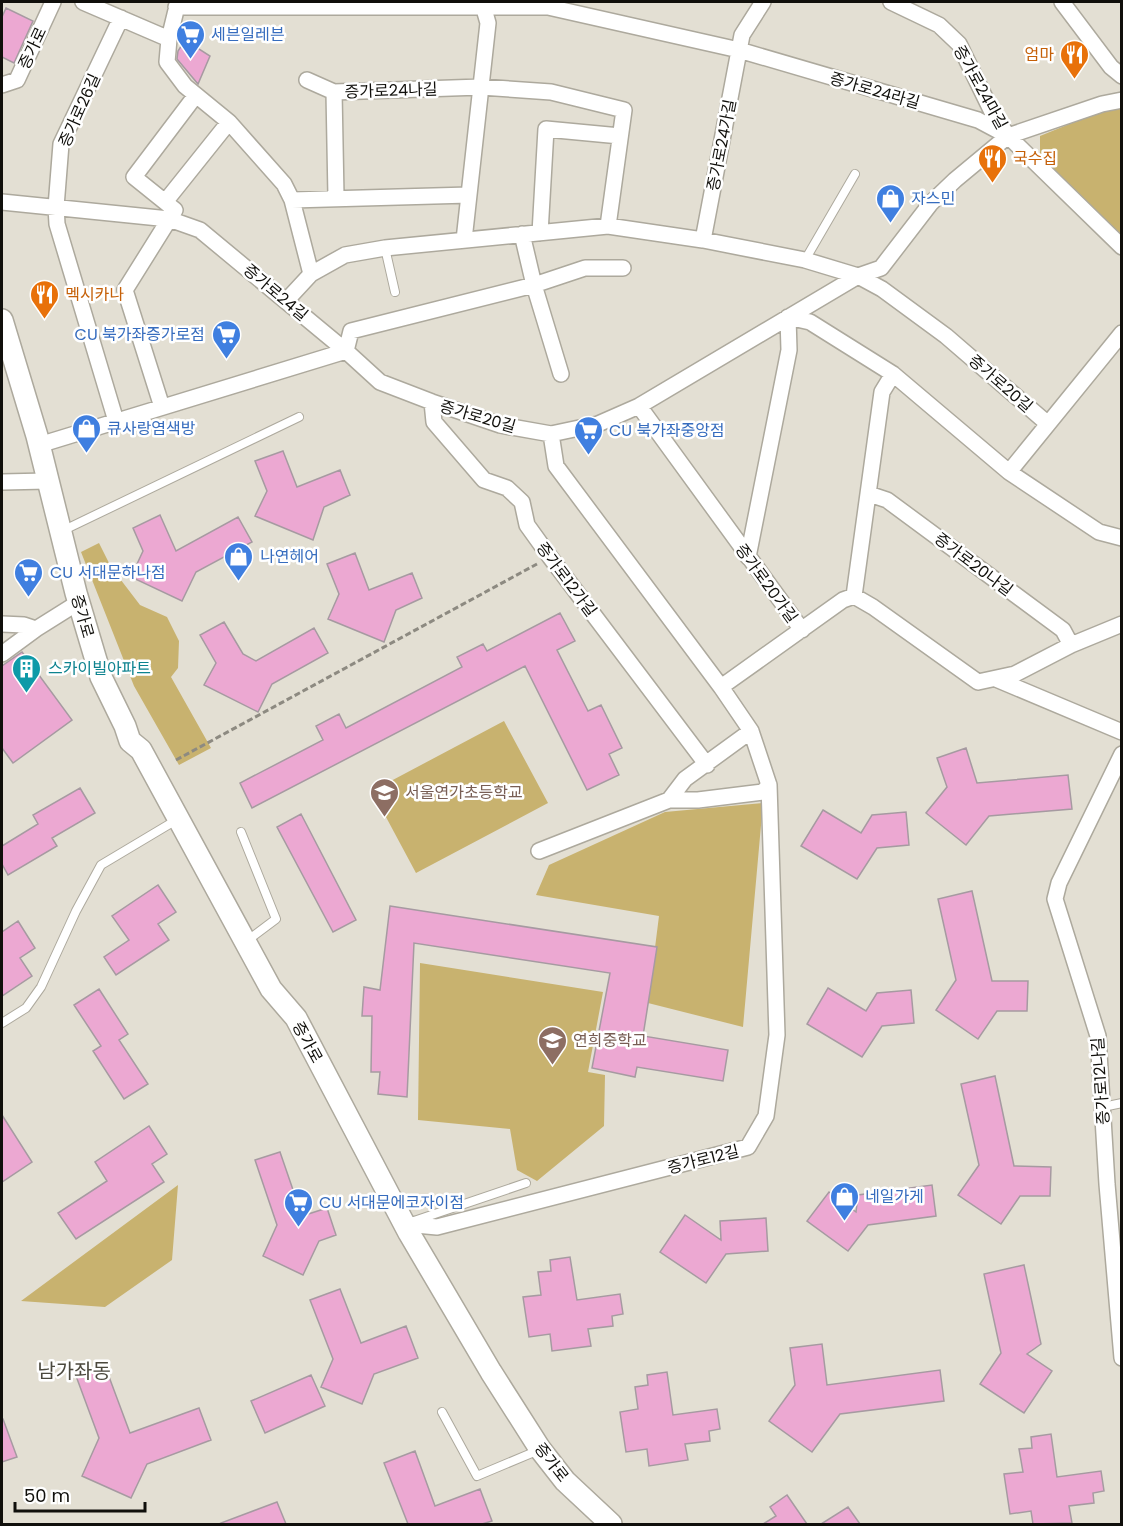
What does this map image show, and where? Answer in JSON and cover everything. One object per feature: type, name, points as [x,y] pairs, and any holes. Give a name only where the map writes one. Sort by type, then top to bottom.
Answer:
[{"type":"main road","name":"증가로","points":[[2,320],[5,342],[39,445],[60,532],[101,677],[130,741],[141,750],[247,941],[271,989],[296,1018],[405,1224],[491,1372],[540,1449],[565,1482],[611,1524]]},
{"type":"street","name":"증가로","points":[[2,85],[17,80],[53,2]]},
{"type":"street","points":[[83,2],[169,39]]},
{"type":"street","points":[[740,50],[742,35],[763,2]]},
{"type":"street","name":"증가로24마길","points":[[891,2],[939,25],[959,44],[993,114],[1008,136]]},
{"type":"street","points":[[1062,2],[1111,67],[1122,76]]},
{"type":"street","points":[[311,274],[292,200],[284,184],[229,122],[185,86],[167,62],[169,39],[177,4],[483,4],[488,24],[464,240]]},
{"type":"street","name":"증가로24라길","points":[[483,4],[548,7],[740,50],[978,120],[1008,136]]},
{"type":"street","name":"증가로26길","points":[[56,207],[61,144],[121,18]]},
{"type":"street","name":"증가로24가길","points":[[703,240],[740,50]]},
{"type":"street","points":[[307,80],[334,92]]},
{"type":"street","name":"증가로24나길","points":[[336,197],[334,92],[481,87],[551,92],[624,110],[620,136]]},
{"type":"street","points":[[162,407],[125,290],[175,210],[134,177],[196,95]]},
{"type":"street","points":[[1122,100],[1102,104],[1008,136],[1122,247]]},
{"type":"street","points":[[165,202],[229,122]]},
{"type":"street","points":[[540,233],[546,129],[620,136],[608,226]]},
{"type":"street","name":"증가로20길","points":[[346,351],[380,382],[500,425],[551,434],[598,424],[639,406],[858,276],[881,268],[932,203],[955,180],[1008,136]]},
{"type":"street","points":[[292,200],[469,195]]},
{"type":"street","name":"증가로24길","points":[[2,202],[169,219],[200,230],[346,351]]},
{"type":"street","points":[[56,207],[57,224],[116,421]]},
{"type":"street","points":[[286,301],[311,274],[345,255],[385,248],[608,226],[703,240],[805,260],[858,276]]},
{"type":"street","points":[[522,234],[534,285],[561,374]]},
{"type":"street","points":[[39,445],[346,351],[351,331],[534,285],[585,268],[623,268]]},
{"type":"street","name":"증가로20길","points":[[858,276],[882,289],[946,336],[1048,424],[1122,333]]},
{"type":"street","points":[[748,557],[789,350],[788,317],[810,322],[893,374],[1009,471],[1099,532],[1122,538]]},
{"type":"street","points":[[893,374],[882,392],[854,596],[978,682],[1016,674],[1071,645],[1122,624]]},
{"type":"street","name":"증가로12가길","points":[[432,402],[434,422],[484,480],[507,488],[522,502],[527,525],[707,765]]},
{"type":"street","name":"증가로20가길","points":[[639,406],[802,630],[843,600],[854,596]]},
{"type":"street","points":[[1009,471],[1048,424]]},
{"type":"street","points":[[539,851],[669,800],[698,800],[763,792],[769,785],[751,731],[721,687],[556,466],[551,434]]},
{"type":"street","points":[[2,482],[47,481]]},
{"type":"street","name":"증가로20나길","points":[[869,494],[887,500],[1063,630],[1071,645]]},
{"type":"street","points":[[2,654],[79,602]]},
{"type":"street","points":[[2,624],[24,625],[36,629]]},
{"type":"street","points":[[721,687],[802,630]]},
{"type":"street","points":[[996,679],[1122,732]]},
{"type":"street","points":[[669,800],[685,779],[751,731]]},
{"type":"street","name":"증가로12나길","points":[[1122,754],[1059,883],[1055,899],[1098,1036],[1117,1252],[1122,1358]]},
{"type":"street","name":"증가로12길","points":[[405,1224],[437,1227],[748,1147],[766,1116],[777,1035],[769,785]]},
{"type":"lane","points":[[805,260],[855,174]]},
{"type":"lane","points":[[385,248],[395,292]]},
{"type":"lane","points":[[60,532],[299,417]]},
{"type":"lane","points":[[2,1023],[26,1008],[41,987],[76,911],[101,865],[179,818]]},
{"type":"lane","points":[[241,832],[276,920],[247,941]]},
{"type":"lane","points":[[1103,1107],[1122,1103]]},
{"type":"lane","points":[[405,1224],[526,1183]]},
{"type":"lane","points":[[442,1412],[477,1476],[540,1449]]},
{"type":"path","points":[[176,760],[550,557]]},
{"type":"shaded area","points":[[1121,103],[1121,242],[1040,159],[1040,136]]},
{"type":"shaded area","points":[[99,543],[111,567],[140,605],[167,617],[179,641],[178,668],[171,677],[211,748],[179,765],[134,686],[81,552]]},
{"type":"shaded area","points":[[504,721],[548,803],[416,873],[372,791]]},
{"type":"shaded area","points":[[763,803],[743,1027],[648,1003],[659,916],[536,895],[549,865],[665,812]]},
{"type":"shaded area","points":[[420,963],[603,992],[588,1072],[605,1075],[604,1126],[537,1181],[517,1170],[510,1129],[418,1120]]},
{"type":"shaded area","points":[[178,1185],[172,1260],[105,1307],[21,1301]]},
{"type":"building","points":[[6,8],[33,21],[14,63],[2,57],[2,17]]},
{"type":"building","points":[[185,40],[210,56],[198,84],[177,59],[178,51]]},
{"type":"building","points":[[283,451],[297,487],[340,470],[350,495],[324,507],[313,540],[255,516],[267,491],[255,461]]},
{"type":"building","points":[[160,515],[176,551],[238,517],[252,542],[196,572],[182,601],[131,577],[143,551],[133,528]]},
{"type":"building","points":[[355,553],[369,590],[412,573],[422,598],[396,610],[384,642],[328,619],[339,594],[327,564]]},
{"type":"building","points":[[560,613],[575,641],[557,650],[588,711],[601,705],[622,748],[609,754],[619,775],[587,790],[525,666],[252,808],[240,783],[323,740],[316,726],[339,714],[346,728],[462,667],[457,657],[483,644],[487,651]]},
{"type":"building","points":[[224,622],[243,654],[256,661],[314,628],[328,653],[272,684],[258,712],[204,685],[216,663],[200,635]]},
{"type":"building","name":"스카이빌아파트","points":[[22,652],[72,720],[13,763],[2,748],[2,666]]},
{"type":"building","points":[[966,748],[977,783],[1068,775],[1072,809],[989,816],[966,845],[926,813],[947,787],[937,758]]},
{"type":"building","points":[[80,788],[95,813],[52,838],[57,846],[8,875],[2,864],[2,846],[38,824],[33,815]]},
{"type":"building","points":[[823,810],[861,833],[872,815],[906,812],[909,845],[877,848],[857,879],[801,846]]},
{"type":"building","points":[[301,814],[356,920],[333,932],[277,827]]},
{"type":"building","points":[[158,885],[176,912],[158,924],[169,940],[116,975],[104,957],[129,940],[112,916]]},
{"type":"building","points":[[972,891],[992,981],[1028,981],[1027,1011],[997,1011],[978,1039],[936,1010],[956,980],[938,899]]},
{"type":"building","points":[[390,906],[657,947],[643,1036],[728,1050],[723,1081],[637,1067],[635,1077],[592,1068],[610,973],[414,943],[407,1097],[378,1094],[380,1072],[371,1072],[372,1016],[362,1016],[364,987],[380,990]]},
{"type":"building","points":[[18,921],[35,948],[20,958],[32,976],[2,996],[2,932]]},
{"type":"building","points":[[828,988],[866,1011],[877,993],[911,990],[914,1023],[882,1026],[862,1057],[807,1024]]},
{"type":"building","points":[[99,989],[128,1034],[119,1040],[148,1084],[124,1099],[93,1051],[101,1046],[74,1005]]},
{"type":"building","points":[[995,1076],[1014,1166],[1051,1167],[1050,1196],[1020,1196],[1001,1224],[958,1195],[979,1165],[961,1084]]},
{"type":"building","points":[[2,1115],[32,1162],[2,1182]]},
{"type":"building","points":[[149,1126],[167,1154],[152,1164],[164,1182],[76,1239],[58,1213],[107,1181],[95,1162]]},
{"type":"building","points":[[280,1152],[302,1216],[327,1208],[336,1235],[319,1241],[303,1275],[263,1256],[277,1225],[255,1160]]},
{"type":"building","points":[[932,1185],[936,1216],[868,1225],[848,1251],[807,1221],[829,1192],[856,1212],[858,1195]]},
{"type":"building","points":[[685,1215],[721,1240],[720,1221],[766,1218],[768,1251],[726,1254],[706,1283],[660,1252]]},
{"type":"building","points":[[570,1257],[577,1300],[620,1294],[623,1314],[612,1316],[613,1326],[588,1329],[591,1346],[552,1351],[550,1334],[529,1337],[523,1297],[541,1295],[538,1272],[551,1271],[550,1260]]},
{"type":"building","points":[[1024,1265],[1041,1344],[1027,1354],[1052,1371],[1024,1413],[980,1384],[1001,1353],[984,1274]]},
{"type":"building","points":[[340,1289],[361,1343],[406,1326],[418,1358],[374,1374],[362,1404],[321,1387],[333,1359],[310,1300]]},
{"type":"building","points":[[822,1344],[827,1385],[940,1370],[944,1401],[840,1414],[812,1452],[769,1421],[795,1385],[790,1348]]},
{"type":"building","points":[[105,1366],[130,1433],[199,1408],[211,1440],[147,1464],[131,1498],[82,1476],[99,1438],[76,1376]]},
{"type":"building","points":[[667,1372],[673,1415],[717,1409],[720,1429],[709,1431],[710,1441],[685,1444],[688,1460],[649,1466],[647,1449],[626,1452],[620,1412],[638,1409],[635,1387],[648,1385],[647,1375]]},
{"type":"building","points":[[311,1375],[325,1406],[265,1433],[251,1401]]},
{"type":"building","points":[[2,1419],[17,1457],[2,1462]]},
{"type":"building","points":[[1051,1434],[1057,1477],[1101,1471],[1104,1491],[1093,1493],[1094,1503],[1069,1506],[1072,1523],[1033,1524],[1031,1511],[1010,1514],[1004,1474],[1023,1472],[1019,1449],[1032,1448],[1031,1437]]},
{"type":"building","points":[[415,1451],[435,1506],[480,1489],[492,1521],[482,1524],[408,1524],[384,1463]]},
{"type":"building","points":[[787,1495],[807,1524],[763,1524],[776,1516],[770,1507]]},
{"type":"building","points":[[277,1502],[286,1524],[221,1523]]},
{"type":"building","points":[[848,1507],[860,1524],[821,1524]]},
{"type":"place","name":"세븐일레븐","points":[[190,60]]},
{"type":"place","name":"엄마","points":[[1075,80]]},
{"type":"place","name":"국수집","points":[[992,184]]},
{"type":"place","name":"자스민","points":[[890,224]]},
{"type":"place","name":"멕시카나","points":[[44,320]]},
{"type":"place","name":"CU 북가좌증가로점","points":[[226,360]]},
{"type":"place","name":"큐사랑염색방","points":[[86,454]]},
{"type":"place","name":"CU 북가좌중앙점","points":[[588,456]]},
{"type":"place","name":"나연헤어","points":[[239,582]]},
{"type":"place","name":"CU 서대문하나점","points":[[29,598]]},
{"type":"place","name":"스카이빌아파트","points":[[27,694]]},
{"type":"place","name":"서울연가초등학교","points":[[384,818]]},
{"type":"place","name":"연희중학교","points":[[552,1066]]},
{"type":"place","name":"네일가게","points":[[844,1222]]},
{"type":"place","name":"CU 서대문에코자이점","points":[[298,1228]]},
{"type":"district","name":"남가좌동","points":[[74,1371]]}]
